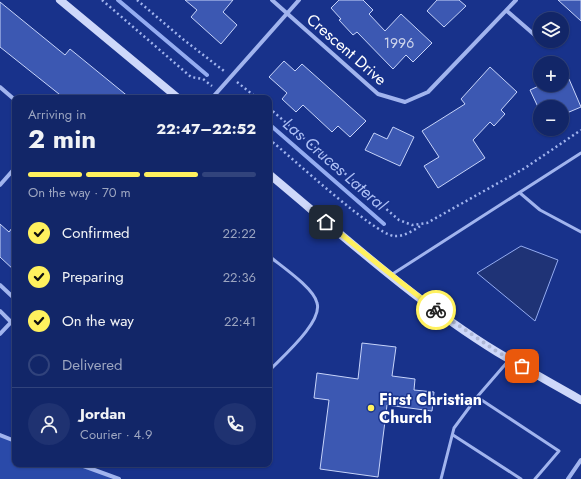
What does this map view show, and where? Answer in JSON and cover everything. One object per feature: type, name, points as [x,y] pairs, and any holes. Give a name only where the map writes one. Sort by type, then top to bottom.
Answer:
[{"type":"main road","points":[[60,0],[174,95]]},
{"type":"main road","points":[[272,176],[391,275],[441,313],[510,359],[581,400]]},
{"type":"street","name":"Crescent Drive","points":[[272,0],[378,94],[405,102],[428,92],[516,0]]},
{"type":"street","points":[[215,95],[299,0]]},
{"type":"street","points":[[507,11],[533,34]]},
{"type":"street","points":[[0,87],[12,97]]},
{"type":"street","points":[[0,185],[12,171]]},
{"type":"street","points":[[0,285],[12,296]]},
{"type":"street","points":[[0,312],[11,322],[0,334]]},
{"type":"street","points":[[0,435],[12,439]]},
{"type":"street","points":[[568,479],[581,460]]},
{"type":"street","points":[[86,467],[119,479]]},
{"type":"lane","points":[[391,275],[520,194],[581,153]]},
{"type":"lane","points":[[520,194],[540,210],[581,232]]},
{"type":"lane","points":[[272,259],[311,292],[318,303],[317,313],[311,325],[272,367]]},
{"type":"lane","points":[[441,479],[454,428],[477,397],[510,359]]},
{"type":"lane","points":[[477,397],[560,451],[536,479]]},
{"type":"lane","points":[[453,435],[521,479]]},
{"type":"path","points":[[102,0],[192,77],[203,79],[218,91]]},
{"type":"path","points":[[137,0],[184,40],[253,95]]},
{"type":"path","points":[[272,111],[399,220],[412,225],[426,223]]},
{"type":"path","points":[[272,142],[368,222],[392,236],[400,236],[525,168],[581,130]]},
{"type":"shaded area","points":[[521,246],[558,260],[535,321],[477,273]]},
{"type":"shaded area","points":[[0,435],[12,440],[12,467],[84,467],[116,479],[0,479]]},
{"type":"building","points":[[185,0],[233,0],[223,12],[237,25],[221,44],[191,17],[197,10]]},
{"type":"building","points":[[339,0],[363,0],[373,10],[369,14],[385,31],[401,14],[432,43],[413,62],[406,55],[393,69],[357,32],[353,35],[339,20],[341,19],[331,8]]},
{"type":"building","points":[[437,0],[459,0],[466,6],[444,27],[427,11]]},
{"type":"building","points":[[558,0],[581,0],[581,21]]},
{"type":"building","points":[[0,2],[65,55],[70,49],[126,95],[60,95],[0,47]]},
{"type":"building","points":[[284,61],[295,71],[302,64],[366,121],[350,137],[338,126],[332,132],[303,105],[296,112],[282,99],[287,93],[269,77]]},
{"type":"building","points":[[490,67],[517,92],[501,110],[505,114],[494,126],[490,122],[473,140],[485,158],[438,188],[424,166],[439,157],[422,131],[465,104],[461,99]]},
{"type":"building","points":[[569,79],[581,107],[569,112],[569,100],[535,100],[530,90],[533,89],[533,92],[569,92]]},
{"type":"building","points":[[393,127],[414,137],[400,166],[365,150],[374,133],[387,139]]},
{"type":"building","points":[[0,224],[9,232],[12,228],[12,268],[0,257]]},
{"type":"building","name":"First Christian Church","points":[[362,343],[396,347],[392,376],[415,379],[414,390],[434,392],[432,411],[387,405],[378,477],[320,469],[329,400],[314,398],[317,373],[358,379]]},
{"type":"waterway","name":"Las Cruces Lateral","points":[[118,0],[207,75]]},
{"type":"waterway","name":"Las Cruces Lateral","points":[[272,127],[384,224]]},
{"type":"way so far","points":[[436,310],[496,351],[522,366]]},
{"type":"place","name":"First Christian Church","points":[[371,408]]},
{"type":"route","points":[[326,222],[436,310]]}]
